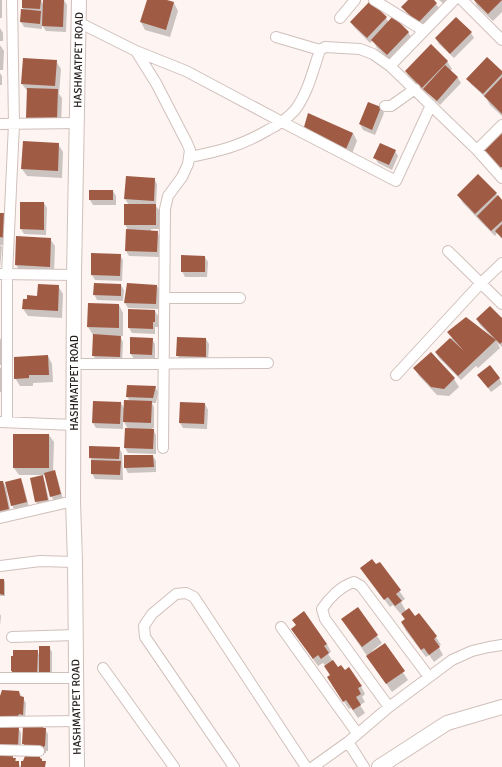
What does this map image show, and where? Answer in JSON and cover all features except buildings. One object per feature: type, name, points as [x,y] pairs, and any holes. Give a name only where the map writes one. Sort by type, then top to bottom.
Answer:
[{"type":"main road","name":"HASHMATPET ROAD","points":[[77,767],[73,501],[74,275],[79,0]]},
{"type":"main road","points":[[379,767],[447,723],[502,707]]},
{"type":"street","points":[[12,0],[14,124],[4,275],[4,422],[74,425]]},
{"type":"street","points":[[340,18],[355,0]]},
{"type":"street","points":[[374,0],[424,31]]},
{"type":"street","points":[[390,66],[454,0]]},
{"type":"street","points":[[462,0],[502,40]]},
{"type":"street","points":[[78,22],[136,51],[186,71],[396,181],[432,105]]},
{"type":"street","points":[[276,37],[320,50]]},
{"type":"street","points":[[190,157],[235,147],[257,137],[282,122],[295,110],[303,97],[320,50],[324,47],[360,49],[373,54],[390,66],[432,105],[477,150],[502,178]]},
{"type":"street","points":[[136,51],[149,71],[190,150],[190,157],[182,177],[168,196],[165,209],[163,448]]},
{"type":"street","points":[[386,106],[391,106],[415,89]]},
{"type":"street","points":[[0,124],[77,123]]},
{"type":"street","points":[[477,150],[502,125]]},
{"type":"street","points":[[448,251],[502,304]]},
{"type":"street","points":[[396,375],[481,283],[502,263]]},
{"type":"street","points":[[4,275],[74,275]]},
{"type":"street","points":[[165,298],[240,298]]},
{"type":"street","points":[[74,364],[268,363]]},
{"type":"street","points":[[0,518],[73,501]]},
{"type":"street","points":[[0,566],[40,561],[75,562]]},
{"type":"street","points":[[389,707],[325,619],[322,609],[327,600],[347,584],[354,582],[361,586],[429,677]]},
{"type":"street","points":[[234,767],[145,637],[144,626],[152,614],[176,594],[186,593],[194,597],[306,767]]},
{"type":"street","points":[[281,627],[357,733]]},
{"type":"street","points":[[12,637],[76,635]]},
{"type":"street","points":[[313,767],[348,742],[389,707],[452,660],[464,654],[489,646],[502,645]]},
{"type":"street","points":[[103,668],[174,767]]},
{"type":"street","points":[[0,678],[76,678]]},
{"type":"street","points":[[0,722],[77,721]]},
{"type":"street","points":[[348,742],[364,767]]},
{"type":"street","points":[[0,750],[39,751]]}]
